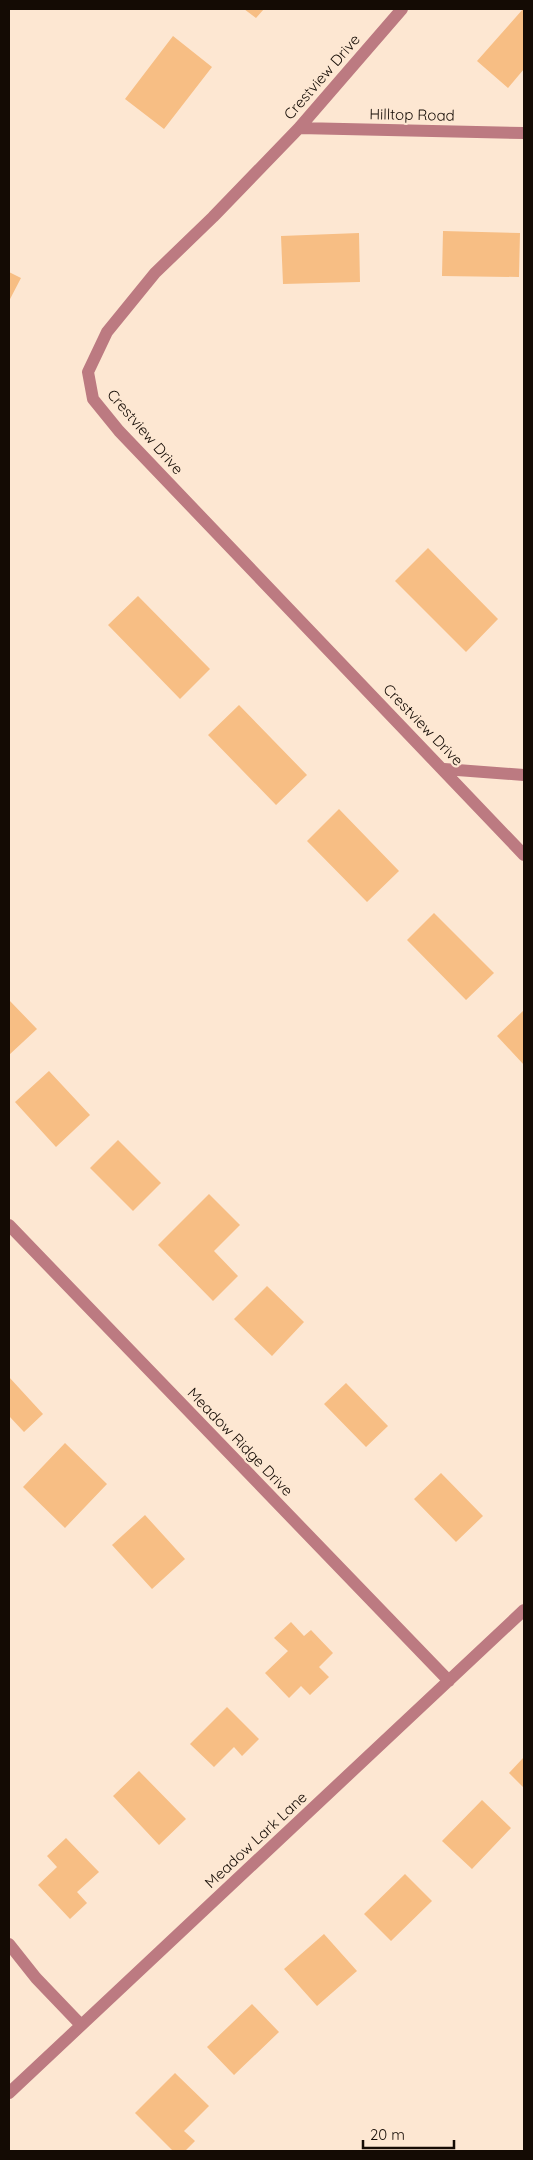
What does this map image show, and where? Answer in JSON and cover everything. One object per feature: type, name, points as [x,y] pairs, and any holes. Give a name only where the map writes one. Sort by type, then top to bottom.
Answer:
[{"type":"street","name":"Crestview Drive","points":[[402,9],[300,128],[155,273],[106,332],[88,372],[94,399],[119,431],[444,769],[524,855]]},
{"type":"street","name":"Hilltop Road","points":[[300,128],[524,133]]},
{"type":"street","points":[[444,769],[524,775]]},
{"type":"street","name":"Meadow Ridge Drive","points":[[9,1225],[449,1681]]},
{"type":"street","name":"Meadow Lark Lane","points":[[9,2093],[524,1610]]},
{"type":"street","points":[[9,1944],[36,1978],[81,2025]]},
{"type":"building","points":[[244,9],[264,9],[256,18]]},
{"type":"building","points":[[523,9],[524,69],[508,88],[477,61]]},
{"type":"building","points":[[173,36],[212,67],[164,129],[125,99]]},
{"type":"building","points":[[443,231],[520,233],[519,277],[442,276]]},
{"type":"building","points":[[359,233],[360,282],[283,284],[281,236]]},
{"type":"building","points":[[9,272],[21,278],[9,301]]},
{"type":"building","points":[[428,548],[498,619],[466,652],[395,581]]},
{"type":"building","points":[[138,596],[210,669],[180,699],[108,625]]},
{"type":"building","points":[[239,705],[307,775],[276,805],[208,735]]},
{"type":"building","points":[[339,809],[399,871],[367,902],[307,841]]},
{"type":"building","points":[[434,913],[494,973],[466,1000],[407,940]]},
{"type":"building","points":[[9,1000],[37,1029],[9,1055]]},
{"type":"building","points":[[524,1010],[524,1065],[497,1036]]},
{"type":"building","points":[[49,1071],[90,1115],[56,1147],[15,1102]]},
{"type":"building","points":[[118,1140],[161,1183],[133,1211],[90,1168]]},
{"type":"building","points":[[209,1194],[240,1225],[214,1251],[238,1276],[213,1301],[158,1245]]},
{"type":"building","points":[[267,1286],[304,1322],[272,1356],[234,1319]]},
{"type":"building","points":[[9,1377],[43,1414],[24,1432],[9,1416]]},
{"type":"building","points":[[346,1383],[388,1426],[366,1447],[324,1404]]},
{"type":"building","points":[[65,1443],[107,1484],[65,1528],[23,1487]]},
{"type":"building","points":[[441,1473],[483,1516],[456,1542],[414,1499]]},
{"type":"building","points":[[145,1515],[185,1559],[152,1589],[112,1545]]},
{"type":"building","points":[[291,1622],[304,1636],[311,1630],[333,1653],[319,1667],[329,1677],[310,1695],[301,1686],[289,1698],[265,1673],[288,1651],[274,1638]]},
{"type":"building","points":[[227,1707],[259,1739],[242,1756],[234,1747],[214,1767],[190,1744]]},
{"type":"building","points":[[524,1757],[524,1788],[509,1773]]},
{"type":"building","points":[[139,1771],[186,1819],[159,1845],[113,1796]]},
{"type":"building","points":[[482,1800],[511,1828],[472,1869],[442,1841]]},
{"type":"building","points":[[66,1838],[99,1872],[77,1892],[87,1903],[70,1919],[38,1885],[57,1867],[47,1856]]},
{"type":"building","points":[[405,1874],[432,1901],[391,1941],[364,1914]]},
{"type":"building","points":[[324,1934],[357,1971],[317,2006],[284,1969]]},
{"type":"building","points":[[252,2004],[279,2032],[234,2075],[207,2047]]},
{"type":"building","points":[[175,2073],[209,2106],[184,2131],[195,2141],[185,2151],[173,2151],[135,2113]]}]
